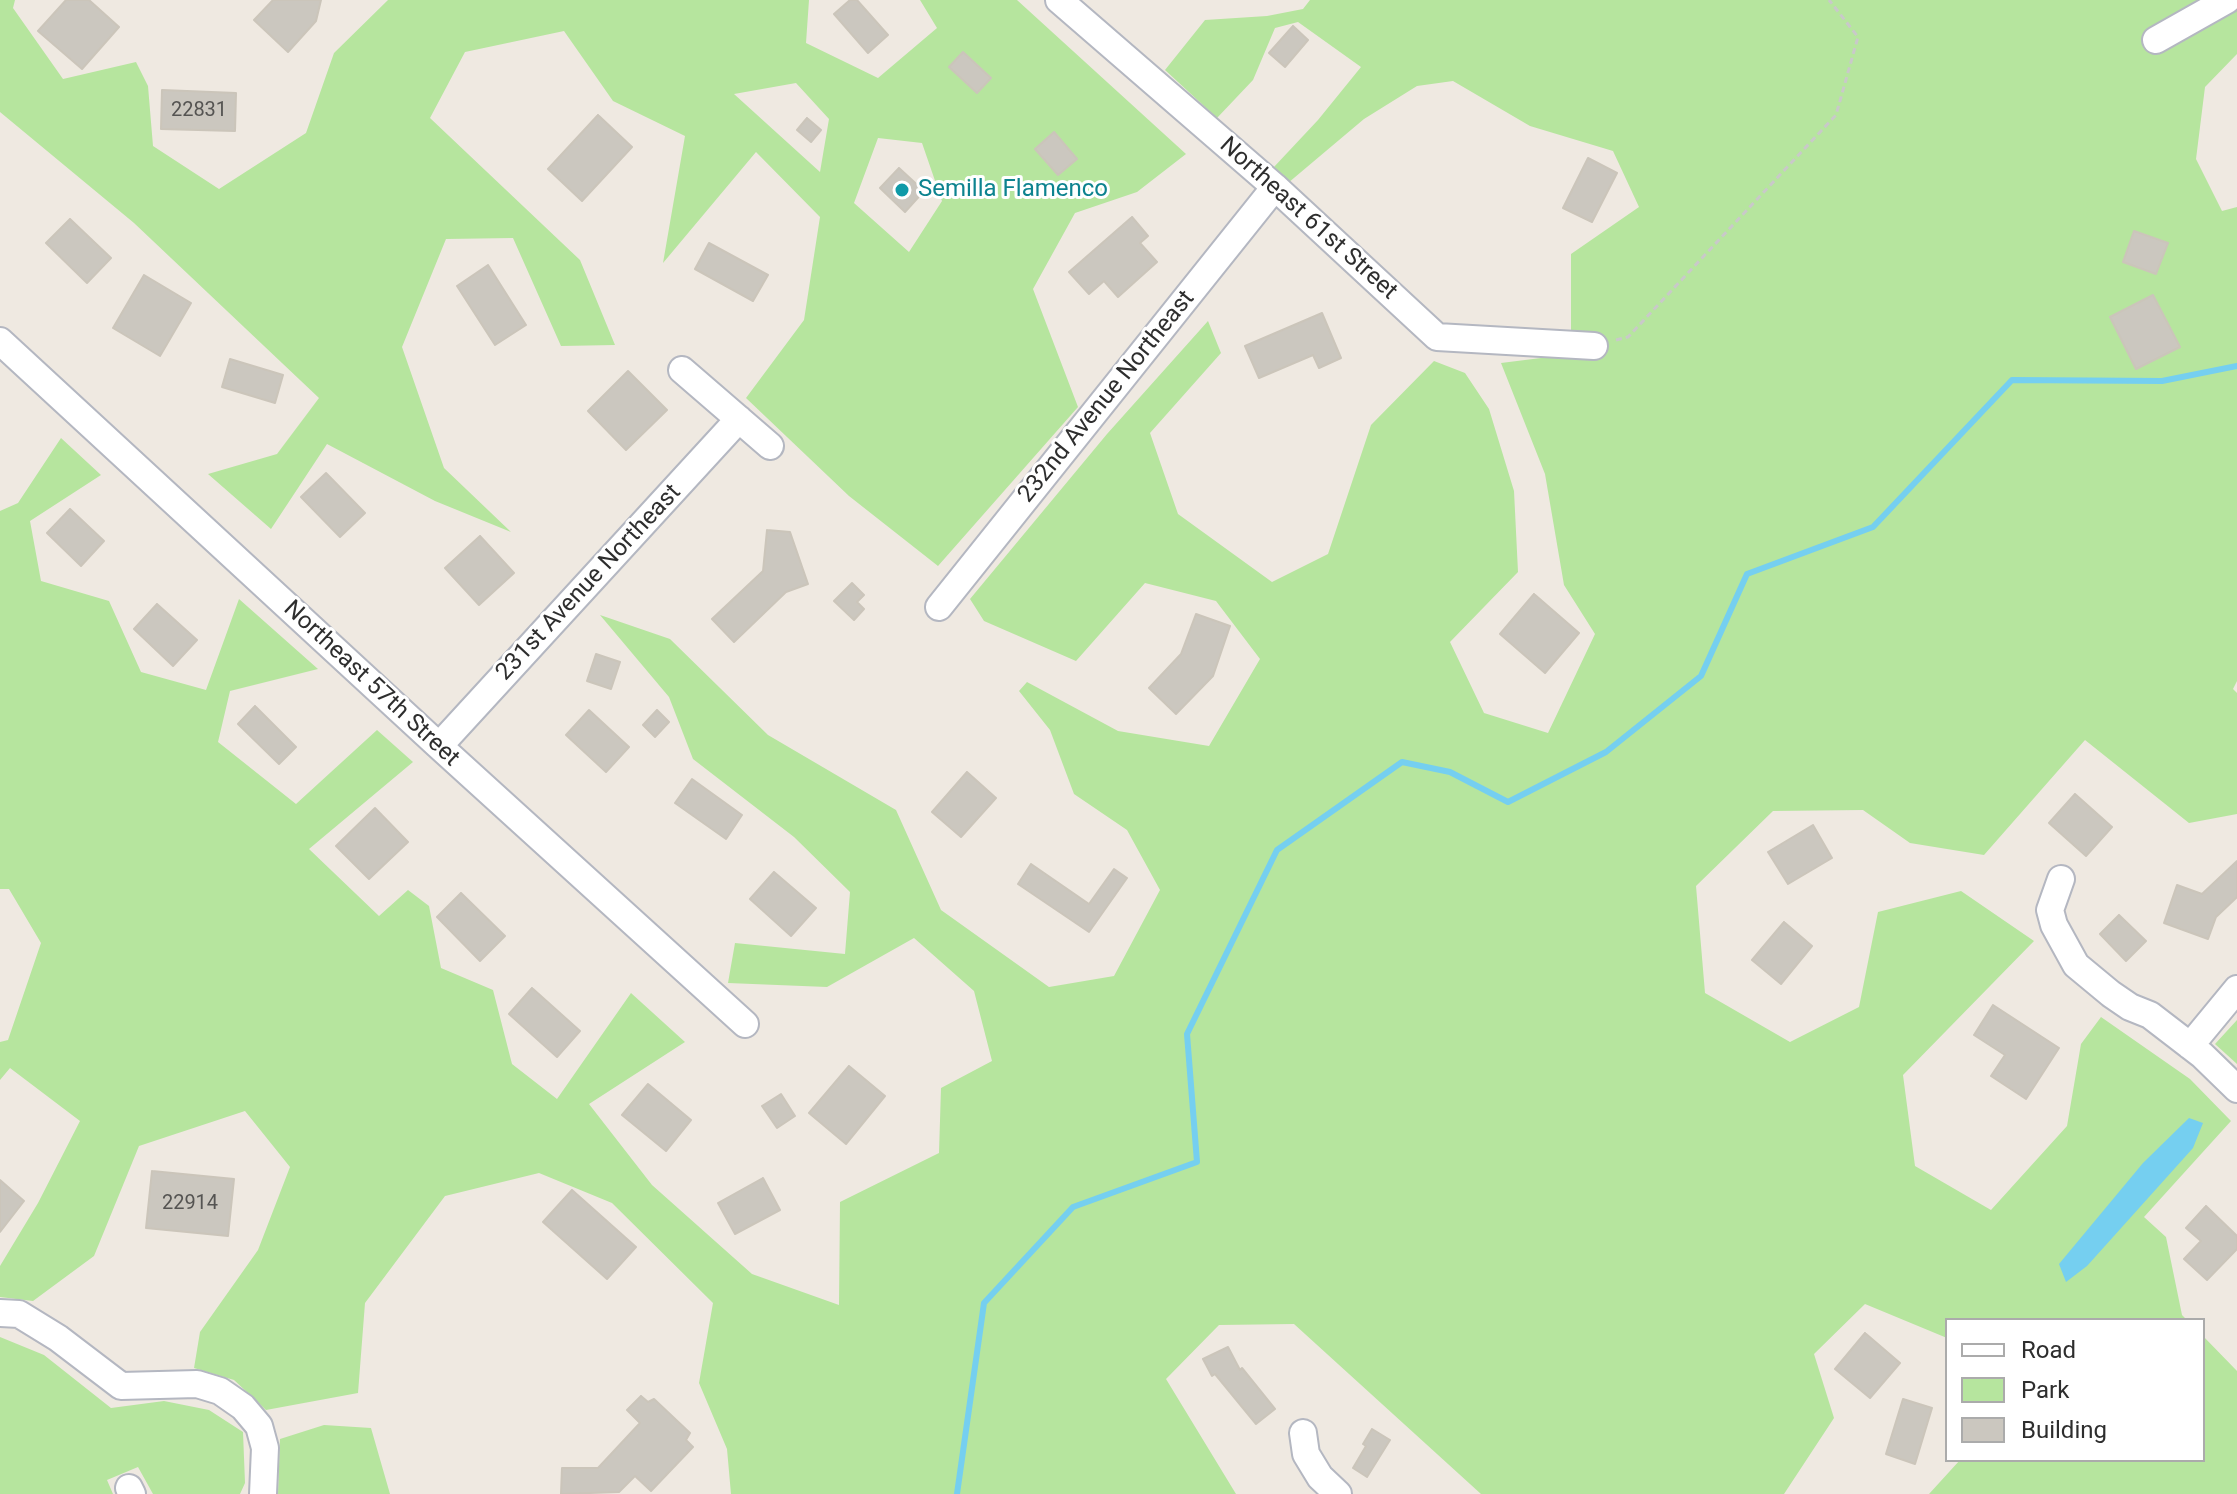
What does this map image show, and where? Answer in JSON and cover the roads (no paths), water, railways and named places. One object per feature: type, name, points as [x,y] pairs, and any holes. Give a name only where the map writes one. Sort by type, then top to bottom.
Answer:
[{"type":"street","name":"Northeast 61st Street","points":[[1059,0],[1275,187],[1437,337],[1594,346]]},
{"type":"street","points":[[2156,40],[2227,0]]},
{"type":"street","name":"232nd Avenue Northeast","points":[[939,607],[1275,187]]},
{"type":"street","name":"Northeast 57th Street","points":[[0,341],[745,1024]]},
{"type":"street","points":[[682,370],[770,446]]},
{"type":"street","name":"231st Avenue Northeast","points":[[439,746],[739,419]]},
{"type":"street","points":[[2061,879],[2050,910],[2054,925],[2076,965],[2111,994],[2150,1015],[2237,1089]]},
{"type":"street","points":[[2190,1046],[2237,989]]},
{"type":"street","points":[[0,1313],[19,1314],[38,1325],[121,1386],[197,1384],[220,1391],[232,1399],[259,1426],[265,1448],[263,1494]]},
{"type":"street","points":[[1303,1433],[1306,1454],[1320,1477],[1338,1494]]},
{"type":"water","points":[[2189,1118],[2203,1123],[2193,1148],[2087,1266],[2066,1282],[2059,1264],[2143,1163]]},
{"type":"waterway","points":[[957,1494],[984,1303],[1073,1207],[1197,1162],[1187,1034],[1277,850],[1402,762],[1450,772],[1508,802],[1606,752],[1701,676],[1747,574],[1873,527],[2012,380],[2162,381],[2237,366]]},
{"type":"place","name":"Semilla Flamenco","points":[[902,190]]}]
